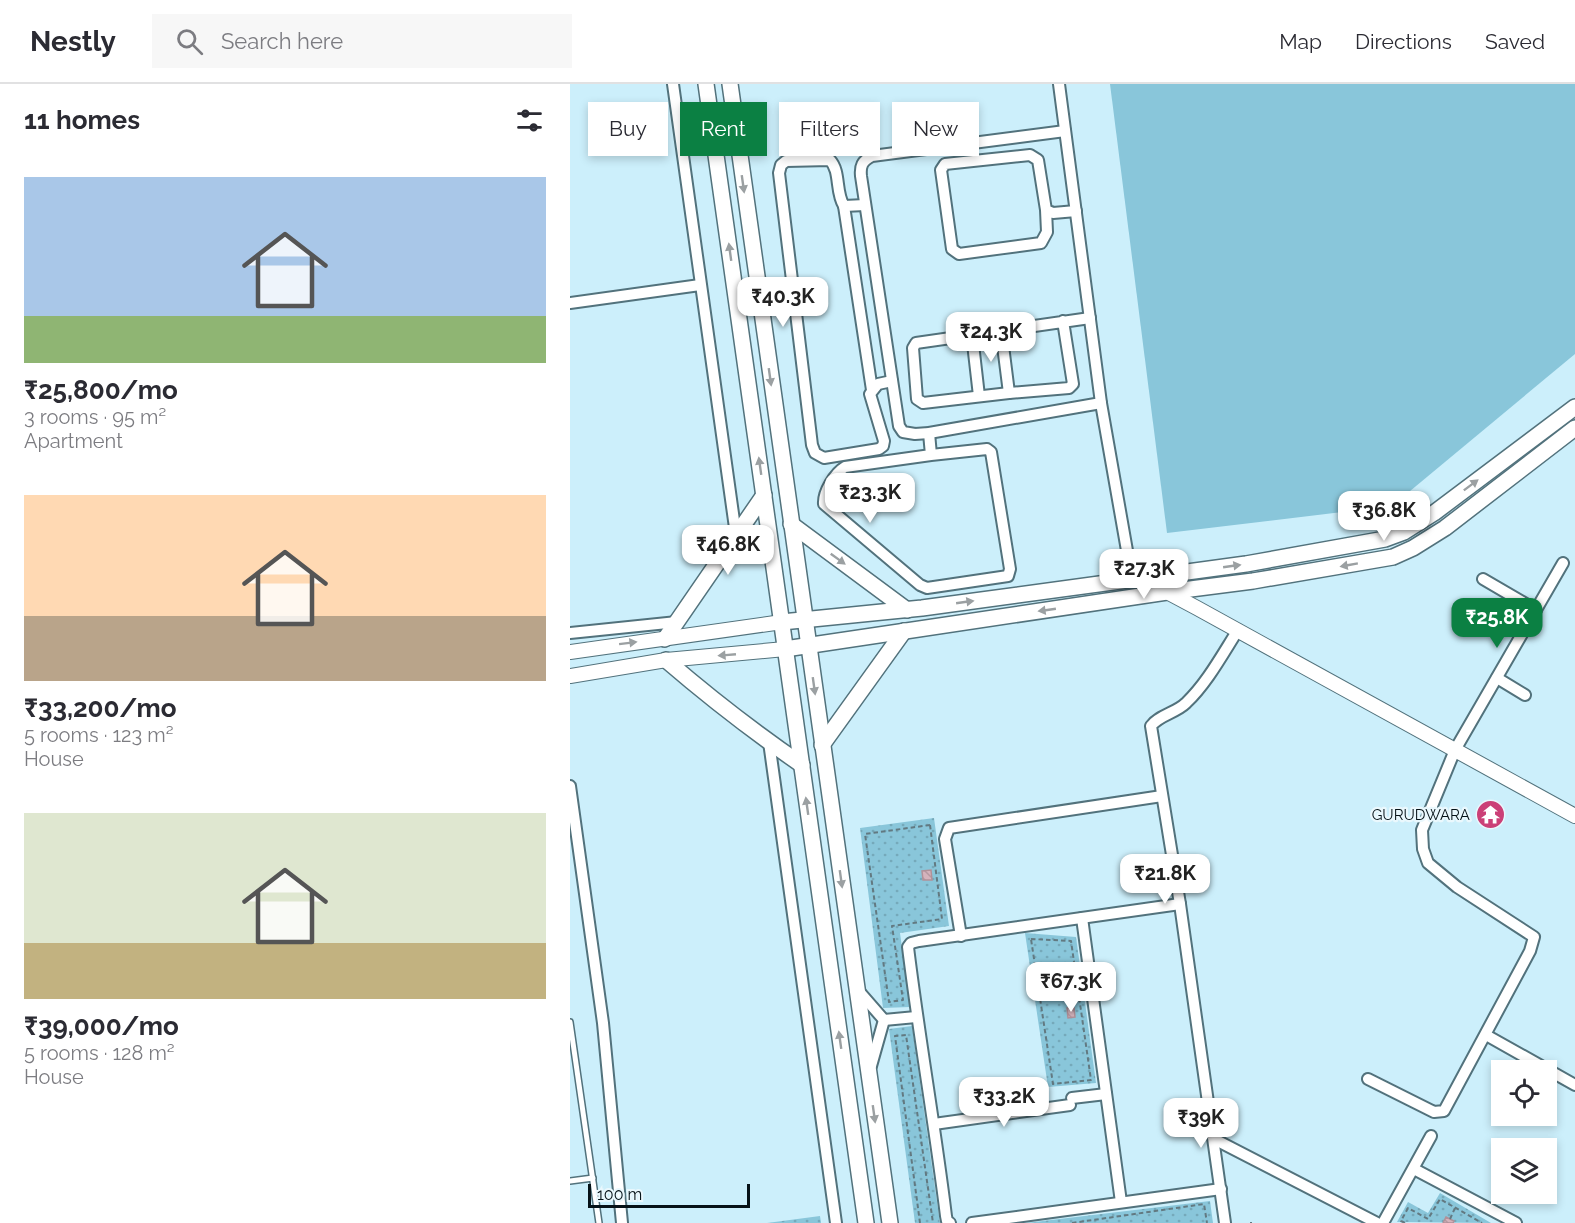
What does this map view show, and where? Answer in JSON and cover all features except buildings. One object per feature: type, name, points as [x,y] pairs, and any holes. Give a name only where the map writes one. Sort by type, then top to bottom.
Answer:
[{"type":"main road","points":[[706,84],[866,1223]]},
{"type":"main road","points":[[730,84],[890,1223]]},
{"type":"main road","points":[[782,622],[907,609],[1246,564],[1367,544],[1404,532],[1434,513],[1575,407]]},
{"type":"main road","points":[[785,649],[1253,581],[1393,557],[1413,548],[1445,528],[1575,428]]},
{"type":"main road","points":[[665,639],[764,495]]},
{"type":"main road","points":[[791,524],[907,609]]},
{"type":"main road","points":[[822,745],[904,631]]},
{"type":"main road","points":[[666,660],[693,684],[802,765]]},
{"type":"street","points":[[673,84],[736,536]]},
{"type":"street","points":[[1059,84],[1101,403],[1132,579],[1167,592],[1575,816]]},
{"type":"street","points":[[1065,131],[872,156],[860,167],[865,205],[899,426],[903,432],[929,433],[1101,403]]},
{"type":"street","points":[[1030,154],[1038,160],[1046,210],[1047,232],[1041,243],[959,254],[954,252],[942,166],[1030,154]]},
{"type":"street","points":[[830,160],[835,165],[840,200],[844,206],[872,390],[870,394],[884,441],[879,450],[824,458],[815,453],[812,445],[780,185],[781,165],[786,161],[830,160]]},
{"type":"street","points":[[844,206],[865,205]]},
{"type":"street","points":[[1046,210],[1053,213],[1076,212]]},
{"type":"street","points":[[570,303],[700,285]]},
{"type":"street","points":[[1063,321],[1073,384],[1069,388],[923,403],[917,399],[913,348],[916,343],[972,334],[1063,321],[1090,318]]},
{"type":"street","points":[[1001,330],[1010,393]]},
{"type":"street","points":[[972,334],[979,396]]},
{"type":"street","points":[[872,390],[878,384],[892,381]]},
{"type":"street","points":[[929,433],[931,454]]},
{"type":"street","points":[[982,449],[991,452],[1010,569],[1008,576],[927,588],[920,585],[824,504],[825,495],[838,472],[845,467],[931,454],[982,449]]},
{"type":"street","points":[[1368,1079],[1434,1112],[1444,1111],[1530,951],[1534,937],[1457,887],[1428,863],[1423,849],[1422,830],[1455,750],[1563,563]]},
{"type":"street","points":[[1483,579],[1536,610]]},
{"type":"street","points":[[570,633],[677,621]]},
{"type":"street","points":[[570,652],[782,622]]},
{"type":"street","points":[[1225,1223],[1151,726],[1154,722],[1173,713],[1193,696],[1238,630]]},
{"type":"street","points":[[570,676],[666,660],[785,649]]},
{"type":"street","points":[[1497,678],[1525,695]]},
{"type":"street","points":[[769,742],[836,1223]]},
{"type":"street","points":[[570,786],[603,1023],[622,1223]]},
{"type":"street","points":[[961,936],[945,838],[949,828],[1162,796]]},
{"type":"street","points":[[950,1223],[946,1216],[934,1124],[916,1017],[908,947],[911,943],[919,941],[1179,904]]},
{"type":"street","points":[[1082,918],[1121,1202]]},
{"type":"street","points":[[857,989],[884,1020]]},
{"type":"street","points":[[884,1020],[916,1017]]},
{"type":"street","points":[[868,1073],[884,1020]]},
{"type":"street","points":[[1486,1035],[1575,1084]]},
{"type":"street","points":[[934,1124],[1106,1094]]},
{"type":"street","points":[[1383,1223],[1431,1136]]},
{"type":"street","points":[[1214,1139],[1377,1223]]},
{"type":"street","points":[[1414,1168],[1516,1223]]},
{"type":"street","points":[[972,1223],[1221,1189]]},
{"type":"lane","points":[[570,1022],[599,1223]]},
{"type":"lane","points":[[570,1181],[593,1178]]},
{"type":"path","points":[[930,825],[942,919],[892,926],[903,1000],[889,1002],[866,834],[930,825]]},
{"type":"path","points":[[1031,939],[1071,941],[1090,1080],[1053,1084],[1031,939]]},
{"type":"path","points":[[920,1223],[895,1036],[906,1035],[933,1223]]},
{"type":"path","points":[[1405,1223],[1401,1221],[1408,1208],[1428,1219],[1440,1199],[1482,1223]]},
{"type":"path","points":[[1072,1223],[1204,1204],[1207,1223]]},
{"type":"path","points":[[1450,1219],[1455,1208]]},
{"type":"shaded area","points":[[1110,84],[1575,84],[1575,354],[1392,506],[1167,533]]},
{"type":"shaded area","points":[[934,818],[949,926],[900,933],[910,1007],[883,1008],[860,828]]},
{"type":"shaded area","points":[[1025,933],[1076,937],[1096,1083],[1048,1087]]},
{"type":"shaded area","points":[[912,1026],[940,1223],[915,1223],[889,1029]]},
{"type":"shaded area","points":[[1440,1193],[1491,1223],[1397,1222],[1408,1202],[1428,1213]]},
{"type":"shaded area","points":[[1210,1201],[1213,1223],[1026,1223]]},
{"type":"shaded area","points":[[820,1216],[821,1223],[767,1223]]},
{"type":"place","name":"GURUDWARA","points":[[1491,815]]}]
